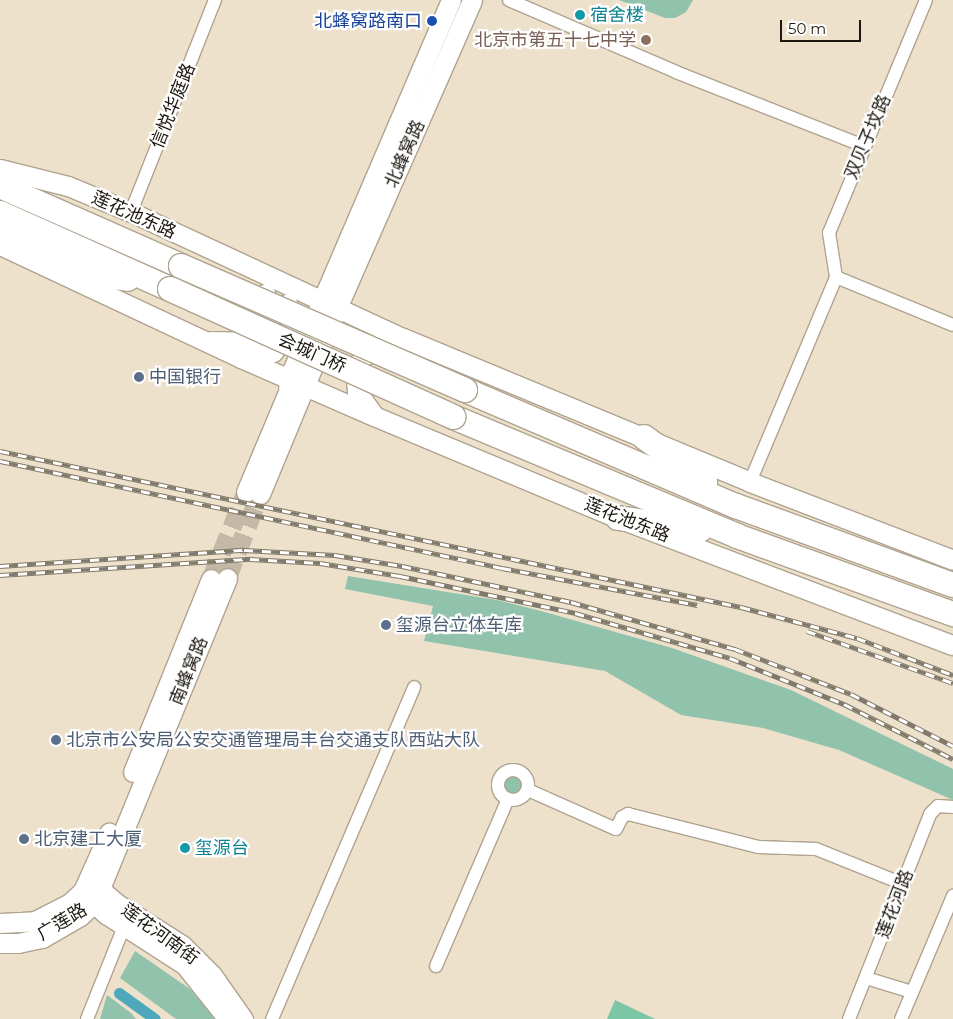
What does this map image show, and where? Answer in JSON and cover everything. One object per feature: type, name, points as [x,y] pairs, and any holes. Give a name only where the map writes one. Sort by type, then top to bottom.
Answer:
[{"type":"highway","points":[[0,169],[121,226],[172,262]]},
{"type":"highway","name":"莲花池东路","points":[[0,186],[172,262]]},
{"type":"highway","points":[[0,213],[162,286]]},
{"type":"highway","points":[[0,234],[93,274],[162,286]]},
{"type":"highway","name":"会城门桥","points":[[172,262],[464,390],[736,506]]},
{"type":"highway","name":"会城门桥","points":[[162,286],[453,417]]},
{"type":"highway","name":"莲花池东路","points":[[453,417],[737,536],[953,614]]},
{"type":"highway","points":[[644,437],[736,506],[953,585]]},
{"type":"highway","points":[[618,518],[737,536]]},
{"type":"street","name":"信悦华庭路","points":[[131,212],[215,0]]},
{"type":"street","name":"北蜂窝路","points":[[330,305],[451,0]]},
{"type":"street","name":"北蜂窝路","points":[[330,305],[472,0]]},
{"type":"street","points":[[509,0],[676,72],[864,146]]},
{"type":"street","name":"双贝子坟路","points":[[836,277],[829,232],[926,0]]},
{"type":"street","name":"莲花池东路","points":[[0,169],[68,186],[131,212],[264,276],[330,305]]},
{"type":"street","points":[[0,245],[241,358],[272,352],[292,328],[288,305],[264,276]]},
{"type":"street","points":[[0,256],[33,271],[48,269]]},
{"type":"street","points":[[205,341],[250,342],[270,318],[266,295],[243,266]]},
{"type":"street","points":[[750,482],[836,277],[953,325]]},
{"type":"street","points":[[253,493],[288,392],[297,382],[330,305],[403,338],[750,482],[953,560]]},
{"type":"street","points":[[374,416],[357,392],[355,368],[370,347],[403,338]]},
{"type":"street","name":"莲花池东路","points":[[241,358],[618,518],[953,645]]},
{"type":"street","name":"南蜂窝路","points":[[92,891],[219,579]]},
{"type":"street","points":[[272,1019],[414,687]]},
{"type":"street","points":[[508,800],[500,793],[498,783],[506,770],[516,769],[525,775],[528,790]]},
{"type":"street","points":[[508,800],[522,797],[528,790]]},
{"type":"street","points":[[528,790],[616,829],[622,817],[628,814],[758,847],[816,849],[903,884]]},
{"type":"street","points":[[436,966],[508,800]]},
{"type":"street","name":"莲花河路","points":[[849,1019],[930,814],[938,806],[953,807]]},
{"type":"street","name":"莲花河南街","points":[[92,891],[185,964],[228,1019]]},
{"type":"street","name":"广莲路","points":[[0,923],[35,921],[92,891]]},
{"type":"street","name":"广莲路","points":[[0,942],[18,943],[42,938],[80,916],[92,891]]},
{"type":"street","points":[[901,1019],[953,896]]},
{"type":"street","points":[[87,1019],[127,919]]},
{"type":"street","name":"莲花河南街","points":[[127,919],[182,945],[225,990],[243,1019]]},
{"type":"street","points":[[866,978],[912,992]]},
{"type":"green space","points":[[619,0],[693,0],[686,12],[675,18],[665,18]]},
{"type":"green space","points":[[348,576],[497,600],[541,611],[672,648],[791,690],[953,769],[953,800],[839,750],[763,728],[681,715],[605,671],[424,641],[433,606],[345,589]]},
{"type":"green space","points":[[513,774],[520,777],[523,784],[520,791],[513,794],[506,791],[503,784],[506,777]]},
{"type":"green space","points":[[135,951],[190,989],[215,1019],[176,1019],[120,978]]},
{"type":"green space","points":[[107,995],[131,1013],[136,1019],[100,1019]]},
{"type":"green space","points":[[615,1000],[655,1019],[607,1019]]},
{"type":"waterway","points":[[119,993],[155,1019]]},
{"type":"tunnel","points":[[211,579],[246,492]]},
{"type":"tunnel","points":[[227,578],[260,494]]},
{"type":"railway","points":[[0,451],[741,607],[857,638],[953,675]]},
{"type":"railway","points":[[0,461],[502,568],[698,605]]},
{"type":"railway","points":[[0,566],[244,550],[335,555],[402,566],[571,602],[735,649],[851,694],[953,746]]},
{"type":"railway","points":[[0,575],[250,559],[320,563],[400,576],[575,613],[730,658],[844,704],[953,759]]},
{"type":"railway","points":[[807,631],[953,683]]},
{"type":"place","name":"宿舍楼","points":[[580,15]]},
{"type":"place","name":"北蜂窝路南口","points":[[432,21]]},
{"type":"place","name":"北京市第五十七中学","points":[[646,40]]},
{"type":"place","name":"中国银行","points":[[139,377]]},
{"type":"place","name":"玺源台立体车库","points":[[386,625]]},
{"type":"place","name":"北京市公安局公安交通管理局丰台交通支队西站大队","points":[[56,740]]},
{"type":"place","name":"北京建工大厦","points":[[24,839]]},
{"type":"place","name":"玺源台","points":[[185,848]]}]
